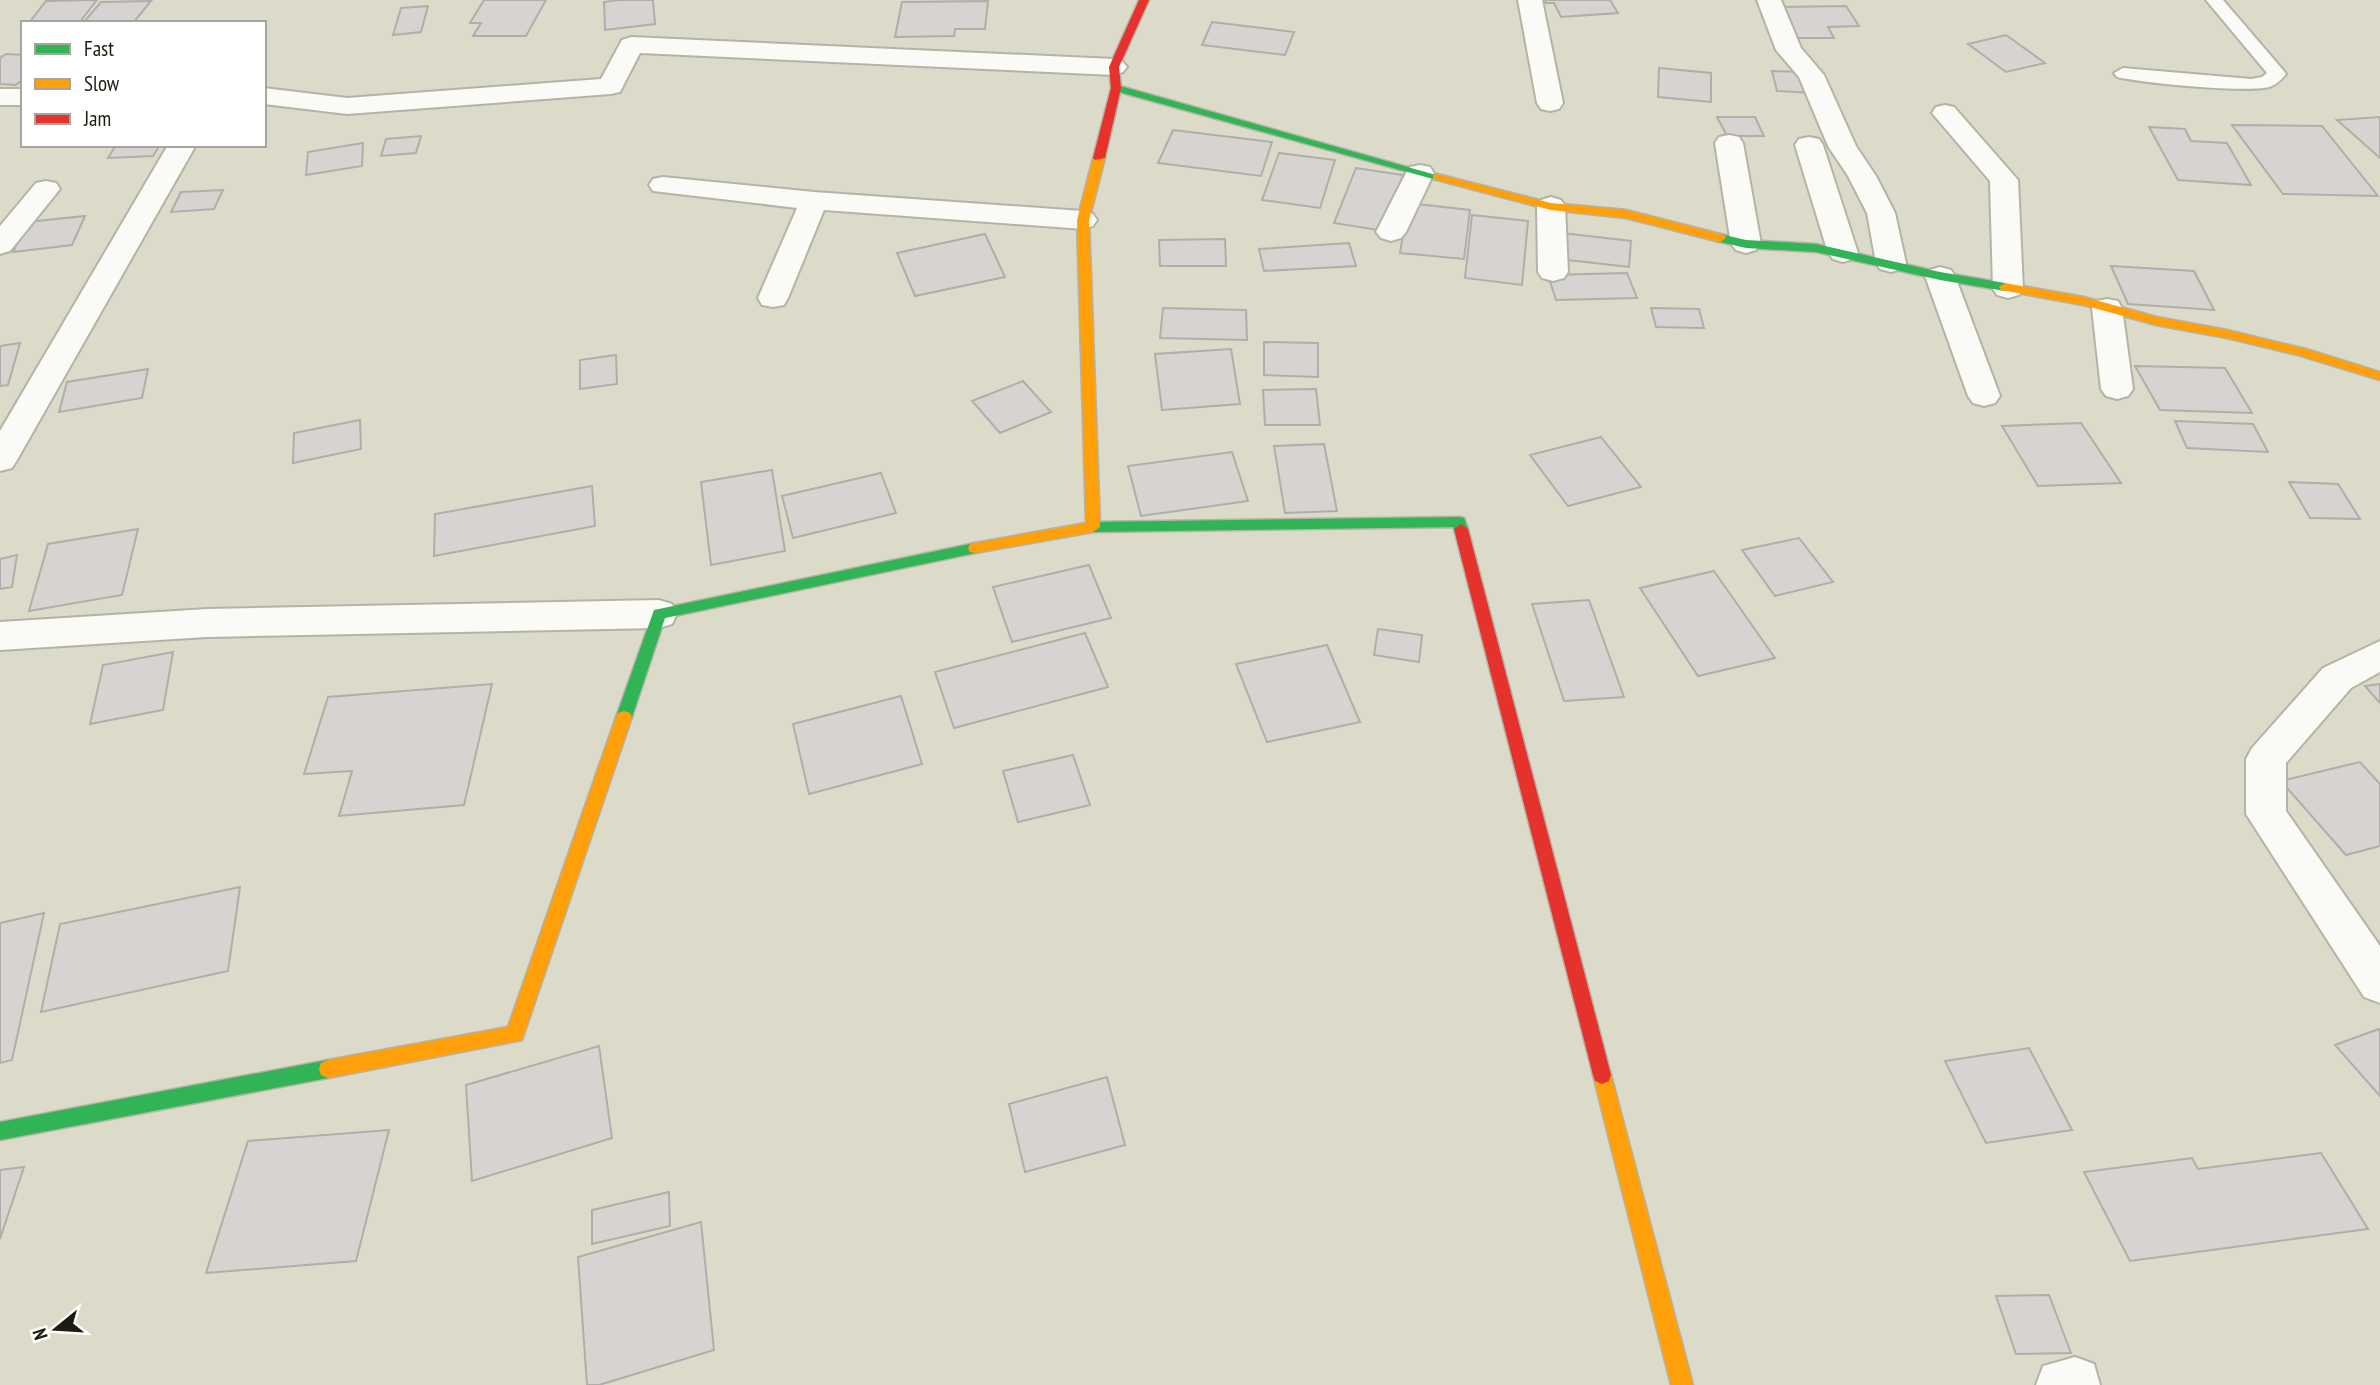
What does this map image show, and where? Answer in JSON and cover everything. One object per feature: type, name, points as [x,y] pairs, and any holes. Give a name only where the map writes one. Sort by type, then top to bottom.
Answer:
[{"type":"street","points":[[1093,527],[1083,220],[1115,77],[1144,0]]},
{"type":"street","points":[[1530,0],[1550,103]]},
{"type":"street","points":[[1769,0],[1789,50],[1811,75],[1842,146],[1862,176],[1881,213],[1891,262]]},
{"type":"street","points":[[266,96],[347,106],[611,86],[631,45],[1115,77],[1420,173],[1551,206],[1626,214],[1746,244],[1816,248],[1891,262],[1940,276],[2084,301],[2156,321],[2289,349],[2380,376]]},
{"type":"street","points":[[0,97],[21,97]]},
{"type":"street","points":[[1945,113],[2004,180],[2008,289]]},
{"type":"street","points":[[1729,143],[1746,244]]},
{"type":"street","points":[[1808,145],[1843,253]]},
{"type":"street","points":[[0,460],[181,147]]},
{"type":"street","points":[[1391,232],[1420,173]]},
{"type":"street","points":[[663,185],[814,201],[1083,220]]},
{"type":"street","points":[[0,245],[46,189]]},
{"type":"street","points":[[773,298],[814,201]]},
{"type":"street","points":[[1551,206],[1553,272]]},
{"type":"street","points":[[1940,276],[1984,396]]},
{"type":"street","points":[[2107,308],[2117,389]]},
{"type":"street","points":[[0,636],[207,623],[659,614],[1008,541],[1093,527],[1459,522],[1682,1385]]},
{"type":"street","points":[[0,1131],[515,1034],[659,614]]},
{"type":"street","points":[[2380,655],[2337,678],[2266,759],[2266,814],[2380,983]]},
{"type":"lane","points":[[2123,73],[2251,85],[2267,82],[2277,74],[2214,0]]},
{"type":"building","points":[[97,0],[81,21],[31,21],[46,1]]},
{"type":"building","points":[[484,0],[546,0],[526,36],[473,36],[481,23],[470,23]]},
{"type":"building","points":[[653,0],[655,24],[605,30],[604,2]]},
{"type":"building","points":[[1544,0],[1610,0],[1618,13],[1561,17],[1554,3],[1546,3]]},
{"type":"building","points":[[151,1],[135,21],[85,21],[101,2]]},
{"type":"building","points":[[988,1],[985,29],[955,29],[954,36],[895,37],[902,2]]},
{"type":"building","points":[[428,6],[421,32],[393,35],[401,8]]},
{"type":"building","points":[[1846,6],[1859,26],[1828,27],[1834,38],[1791,38],[1774,7]]},
{"type":"building","points":[[1212,22],[1294,32],[1285,55],[1202,45]]},
{"type":"building","points":[[2006,35],[2045,63],[2006,72],[1968,44]]},
{"type":"building","points":[[6,54],[21,55],[21,81],[16,85],[0,84],[0,58]]},
{"type":"building","points":[[1659,68],[1711,73],[1711,102],[1658,97]]},
{"type":"building","points":[[1772,71],[1805,72],[1812,93],[1777,91]]},
{"type":"building","points":[[1717,117],[1755,117],[1764,136],[1727,136]]},
{"type":"building","points":[[2380,117],[2380,158],[2337,120]]},
{"type":"building","points":[[2232,125],[2322,126],[2378,196],[2283,194]]},
{"type":"building","points":[[2149,127],[2185,129],[2191,141],[2227,143],[2251,185],[2178,180]]},
{"type":"building","points":[[1173,130],[1272,142],[1261,176],[1158,163]]},
{"type":"building","points":[[421,136],[416,153],[381,156],[386,139]]},
{"type":"building","points":[[363,143],[362,166],[306,175],[308,152]]},
{"type":"building","points":[[115,147],[159,147],[153,156],[108,158]]},
{"type":"building","points":[[1279,153],[1335,160],[1320,208],[1262,200]]},
{"type":"building","points":[[1356,168],[1403,175],[1384,231],[1334,223]]},
{"type":"building","points":[[223,190],[214,209],[171,212],[181,192]]},
{"type":"building","points":[[1408,203],[1470,210],[1464,259],[1400,253]]},
{"type":"building","points":[[1472,215],[1528,221],[1522,285],[1465,278]]},
{"type":"building","points":[[85,216],[72,245],[13,252],[27,222]]},
{"type":"building","points":[[1562,233],[1631,241],[1629,267],[1559,259]]},
{"type":"building","points":[[985,234],[1005,277],[915,296],[897,253]]},
{"type":"building","points":[[1225,239],[1226,266],[1160,266],[1159,240]]},
{"type":"building","points":[[1349,243],[1356,266],[1264,271],[1259,249]]},
{"type":"building","points":[[2111,266],[2194,271],[2214,310],[2128,304]]},
{"type":"building","points":[[1627,273],[1637,298],[1556,300],[1548,275]]},
{"type":"building","points":[[1163,308],[1246,310],[1247,340],[1160,338]]},
{"type":"building","points":[[1651,308],[1699,309],[1704,328],[1656,327]]},
{"type":"building","points":[[1264,342],[1318,343],[1318,377],[1264,375]]},
{"type":"building","points":[[20,343],[8,385],[0,386],[0,346]]},
{"type":"building","points":[[1231,349],[1240,404],[1162,410],[1155,354]]},
{"type":"building","points":[[616,355],[617,384],[580,389],[580,360]]},
{"type":"building","points":[[2135,366],[2225,368],[2252,413],[2160,410]]},
{"type":"building","points":[[148,369],[142,398],[59,412],[67,382]]},
{"type":"building","points":[[1023,381],[1051,412],[1000,433],[972,401]]},
{"type":"building","points":[[1316,389],[1320,425],[1265,425],[1263,390]]},
{"type":"building","points":[[360,420],[361,449],[293,463],[294,433]]},
{"type":"building","points":[[2175,421],[2253,424],[2268,452],[2187,448]]},
{"type":"building","points":[[2081,423],[2121,483],[2038,486],[2002,426]]},
{"type":"building","points":[[1601,437],[1641,487],[1568,506],[1530,455]]},
{"type":"building","points":[[1324,444],[1337,511],[1285,513],[1274,446]]},
{"type":"building","points":[[1232,452],[1248,501],[1141,516],[1128,466]]},
{"type":"building","points":[[772,470],[785,551],[711,565],[701,482]]},
{"type":"building","points":[[881,473],[896,513],[793,538],[782,496]]},
{"type":"building","points":[[2289,482],[2338,484],[2360,519],[2310,518]]},
{"type":"building","points":[[592,486],[595,526],[434,556],[435,514]]},
{"type":"building","points":[[138,529],[122,595],[29,611],[48,544]]},
{"type":"building","points":[[1799,538],[1833,582],[1775,596],[1742,550]]},
{"type":"building","points":[[17,555],[12,587],[0,589],[0,559]]},
{"type":"building","points":[[1089,565],[1111,618],[1012,642],[993,587]]},
{"type":"building","points":[[1714,571],[1775,658],[1698,676],[1640,588]]},
{"type":"building","points":[[1589,600],[1624,697],[1564,701],[1532,604]]},
{"type":"building","points":[[1378,629],[1422,635],[1419,662],[1374,655]]},
{"type":"building","points":[[1085,633],[1108,687],[954,728],[935,672]]},
{"type":"building","points":[[1327,645],[1360,722],[1267,742],[1236,664]]},
{"type":"building","points":[[173,652],[163,710],[90,724],[103,665]]},
{"type":"building","points":[[492,684],[464,805],[339,816],[352,771],[304,774],[328,697]]},
{"type":"building","points":[[2380,684],[2380,703],[2365,686]]},
{"type":"building","points":[[901,696],[922,764],[809,794],[793,724]]},
{"type":"building","points":[[1073,755],[1090,805],[1018,822],[1003,771]]},
{"type":"building","points":[[2360,762],[2380,784],[2380,846],[2346,855],[2281,781]]},
{"type":"building","points":[[240,887],[228,971],[41,1012],[60,924]]},
{"type":"building","points":[[44,913],[12,1060],[0,1063],[0,923]]},
{"type":"building","points":[[2380,1030],[2380,1096],[2335,1045]]},
{"type":"building","points":[[599,1046],[612,1138],[472,1181],[466,1085]]},
{"type":"building","points":[[2029,1048],[2072,1130],[1986,1143],[1945,1061]]},
{"type":"building","points":[[1107,1077],[1125,1145],[1025,1172],[1009,1104]]},
{"type":"building","points":[[389,1130],[356,1261],[206,1273],[248,1141]]},
{"type":"building","points":[[2321,1153],[2368,1229],[2130,1261],[2084,1172],[2192,1158],[2198,1169]]},
{"type":"building","points":[[24,1167],[0,1239],[0,1170]]},
{"type":"building","points":[[669,1192],[670,1226],[592,1244],[592,1210]]},
{"type":"building","points":[[701,1222],[714,1350],[599,1385],[587,1385],[578,1257]]},
{"type":"building","points":[[2049,1295],[2071,1353],[2016,1354],[1996,1296]]},
{"type":"traffic: fast","points":[[1116,88],[1437,177]]},
{"type":"traffic: fast","points":[[1720,238],[1746,244],[1816,248],[1940,276],[2005,287]]},
{"type":"traffic: fast","points":[[1093,527],[1459,522],[1461,529]]},
{"type":"traffic: fast","points":[[624,717],[659,614],[975,548]]},
{"type":"traffic: fast","points":[[0,1131],[328,1069]]},
{"type":"traffic: slow","points":[[975,548],[1093,527],[1083,220],[1099,158]]},
{"type":"traffic: slow","points":[[1437,177],[1551,206],[1626,214],[1720,238]]},
{"type":"traffic: slow","points":[[2005,287],[2084,301],[2156,321],[2227,334],[2301,352],[2380,376]]},
{"type":"traffic: slow","points":[[328,1069],[515,1034],[624,717]]},
{"type":"traffic: slow","points":[[1602,1075],[1682,1385]]},
{"type":"traffic: jam","points":[[1099,158],[1116,88],[1114,67],[1144,0]]},
{"type":"traffic: jam","points":[[1461,529],[1602,1075]]}]
